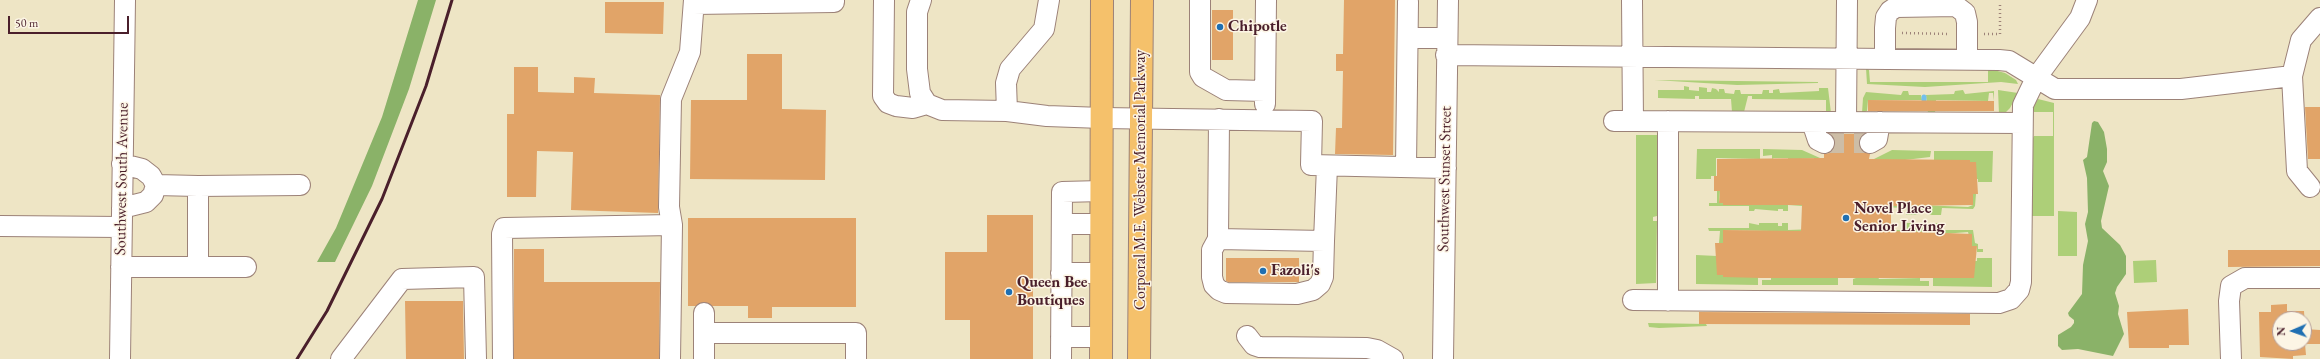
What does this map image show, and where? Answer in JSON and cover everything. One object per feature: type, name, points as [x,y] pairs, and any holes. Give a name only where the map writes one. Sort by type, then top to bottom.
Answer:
[{"type":"main road","points":[[1101,359],[1102,0]]},
{"type":"main road","name":"Corporal M.E. Webster Memorial Parkway","points":[[1139,359],[1142,0]]},
{"type":"street","name":"Southwest South Avenue","points":[[120,359],[125,0]]},
{"type":"street","points":[[670,359],[672,225],[669,207],[671,99],[690,52],[694,2],[834,2],[834,0]]},
{"type":"street","points":[[884,0],[883,96],[888,103],[896,106],[912,108],[927,104]]},
{"type":"street","points":[[1007,110],[1006,83],[1010,69],[1044,29],[1049,0]]},
{"type":"street","points":[[1200,0],[1200,72],[1203,78],[1226,90],[1265,91]]},
{"type":"street","points":[[1265,120],[1266,0]]},
{"type":"street","name":"Southwest Sunset Street","points":[[1443,359],[1448,0]]},
{"type":"street","points":[[1632,0],[1633,56],[1624,121],[2022,123]]},
{"type":"street","points":[[1846,122],[1847,0]]},
{"type":"street","points":[[1633,300],[2005,302],[2016,295],[2021,282],[2023,105],[2036,78],[2080,18],[2087,0]]},
{"type":"street","points":[[920,1],[917,12],[917,69],[920,93],[927,104],[942,110],[1007,110],[1047,116],[1102,118],[1312,121],[1312,165],[1446,168]]},
{"type":"street","points":[[1406,167],[1408,2]]},
{"type":"street","points":[[1885,58],[1886,17],[1890,11],[1896,7],[1956,6],[1965,13],[1967,59]]},
{"type":"street","points":[[2310,187],[2297,171],[2292,76],[2301,40],[2320,18]]},
{"type":"street","points":[[1408,38],[1447,47],[1633,56],[1967,59],[2009,61],[2055,89],[2181,89],[2292,76]]},
{"type":"street","points":[[1219,119],[1218,239],[1212,250],[1212,278],[1214,285],[1219,290],[1226,293],[1297,294],[1313,290],[1320,284],[1323,277],[1326,166]]},
{"type":"street","points":[[1668,121],[1668,301]]},
{"type":"street","points":[[1812,122],[1818,140],[1824,143]]},
{"type":"street","points":[[1870,144],[1877,139],[1880,122]]},
{"type":"street","points":[[0,226],[121,218],[146,202],[153,195],[156,185],[151,176],[142,169],[122,164]]},
{"type":"street","points":[[156,185],[300,185]]},
{"type":"street","points":[[198,186],[198,267]]},
{"type":"street","points":[[1061,359],[1062,192],[1102,191]]},
{"type":"street","points":[[1062,224],[1102,224]]},
{"type":"street","points":[[503,359],[502,234],[504,228],[672,225]]},
{"type":"street","points":[[1218,239],[1324,241]]},
{"type":"street","points":[[121,267],[246,267]]},
{"type":"street","points":[[1062,273],[1102,273]]},
{"type":"street","points":[[341,359],[402,279],[474,277],[476,359]]},
{"type":"street","points":[[2231,359],[2229,301],[2231,286],[2246,278],[2320,278]]},
{"type":"street","points":[[704,314],[704,359]]},
{"type":"street","points":[[704,333],[856,333],[856,359]]},
{"type":"street","points":[[1246,336],[1254,345],[1260,348],[1335,353],[1377,350],[1393,359]]},
{"type":"street","points":[[1061,337],[1101,337]]},
{"type":"path","points":[[1886,33],[2000,34],[2000,2]]},
{"type":"green space","points":[[418,0],[436,0],[409,89],[372,186],[335,262],[317,262],[336,228],[382,117]]},
{"type":"green space","points":[[1866,68],[1869,70],[1870,82],[1988,82],[1988,70],[1990,69],[2005,73],[2016,80],[2018,84],[2001,82],[1925,87],[1867,84]]},
{"type":"green space","points":[[1654,80],[1818,82],[1818,83],[1737,85]]},
{"type":"green space","points":[[1684,86],[1689,87],[1689,90],[1699,91],[1699,87],[1707,88],[1707,92],[1711,92],[1712,88],[1719,92],[1719,89],[1724,89],[1725,93],[1734,94],[1735,90],[1740,90],[1741,94],[1762,94],[1763,90],[1769,90],[1769,93],[1773,93],[1773,90],[1779,89],[1780,93],[1819,91],[1819,88],[1828,88],[1831,113],[1826,111],[1826,100],[1752,99],[1752,96],[1748,96],[1744,112],[1732,112],[1731,99],[1699,99],[1699,96],[1695,96],[1695,99],[1658,98],[1658,90],[1684,90]]},
{"type":"green space","points":[[1963,90],[1965,94],[1994,91],[1994,101],[1993,93],[1989,93],[1988,101],[1936,100],[1935,113],[1928,113],[1926,95],[1954,94],[1955,91]]},
{"type":"green space","points":[[1998,90],[2018,93],[2010,108],[2005,113],[1999,114]]},
{"type":"green space","points":[[1903,91],[1908,91],[1909,95],[1921,95],[1922,100],[1868,100],[1867,111],[1862,113],[1863,98],[1866,92],[1901,95]]},
{"type":"green space","points":[[2038,99],[2054,103],[2054,216],[2031,216],[2032,140],[2034,136],[2053,136],[2053,112],[2034,112],[2032,110]]},
{"type":"green space","points":[[2094,121],[2098,122],[2104,132],[2107,149],[2107,162],[2103,171],[2109,186],[2101,221],[2102,228],[2120,245],[2126,256],[2126,274],[2117,287],[2115,293],[2119,306],[2118,314],[2124,334],[2113,356],[2078,349],[2062,350],[2058,346],[2058,335],[2071,327],[2074,323],[2074,320],[2068,313],[2082,294],[2083,265],[2088,241],[2085,224],[2088,212],[2087,178],[2083,160],[2087,157],[2092,123]]},
{"type":"green space","points":[[1636,135],[1657,135],[1657,216],[1653,217],[1653,221],[1657,221],[1656,283],[1636,284]]},
{"type":"green space","points":[[1697,149],[1760,149],[1760,159],[1716,158],[1716,176],[1711,176],[1711,179],[1696,179]]},
{"type":"green space","points":[[1763,149],[1802,150],[1820,158],[1814,160],[1814,158],[1788,160],[1788,158],[1772,159],[1772,155],[1763,156]]},
{"type":"green space","points":[[1892,150],[1931,151],[1930,157],[1905,160],[1872,160]]},
{"type":"green space","points":[[1934,151],[1993,151],[1992,182],[1978,182],[1978,179],[1976,179],[1976,162],[1970,162],[1969,160],[1934,161]]},
{"type":"green space","points":[[1717,191],[1720,191],[1719,203],[1814,205],[1817,207],[1788,205],[1788,211],[1783,211],[1783,209],[1778,209],[1778,211],[1755,209],[1754,211],[1749,211],[1749,206],[1709,206],[1709,203],[1717,203]]},
{"type":"green space","points":[[1973,193],[1976,194],[1975,206],[1973,209],[1942,208],[1941,215],[1932,215],[1922,212],[1916,215],[1906,215],[1906,208],[1880,207],[1920,205],[1968,207],[1973,205]]},
{"type":"green space","points":[[2058,211],[2077,212],[2077,256],[2058,256]]},
{"type":"green space","points":[[1749,223],[1759,225],[1759,223],[1778,223],[1778,226],[1782,226],[1782,223],[1788,223],[1788,230],[1816,229],[1816,232],[1724,230],[1723,243],[1719,243],[1720,231],[1709,231],[1708,228],[1749,228]]},
{"type":"green space","points":[[1906,223],[1916,223],[1923,226],[1932,223],[1941,223],[1942,230],[1973,230],[1975,243],[1978,244],[1978,249],[1983,249],[1983,252],[1977,252],[1977,246],[1972,246],[1968,232],[1943,234],[1943,232],[1903,233],[1880,230],[1905,230]]},
{"type":"green space","points":[[1696,255],[1717,256],[1717,275],[1723,275],[1724,277],[1758,276],[1758,285],[1696,284]]},
{"type":"green space","points":[[1977,258],[1992,258],[1992,287],[1933,286],[1933,278],[1974,278],[1974,261],[1977,261]]},
{"type":"green space","points":[[2156,260],[2157,282],[2134,283],[2133,261]]},
{"type":"green space","points":[[1771,276],[1838,278],[1838,285],[1762,285],[1762,280],[1771,280]]},
{"type":"green space","points":[[1859,277],[1878,277],[1879,279],[1920,278],[1920,281],[1929,281],[1929,286],[1853,285],[1853,279]]},
{"type":"green space","points":[[1648,323],[1706,324],[1707,326],[1659,328],[1649,327]]},
{"type":"building","points":[[1344,0],[1395,0],[1393,155],[1335,154],[1336,128],[1342,128],[1343,71],[1336,71],[1336,54],[1343,54]]},
{"type":"building","points":[[605,2],[664,2],[663,34],[605,33]]},
{"type":"building","name":"Chipotle","points":[[1212,10],[1233,10],[1233,60],[1212,60]]},
{"type":"building","points":[[747,54],[782,54],[782,109],[826,110],[825,180],[690,179],[691,100],[747,100]]},
{"type":"building","points":[[514,67],[538,67],[538,92],[574,93],[574,77],[595,78],[594,93],[660,95],[658,213],[571,210],[573,152],[537,151],[536,197],[507,197],[507,114],[514,114]]},
{"type":"building","points":[[1868,100],[1994,101],[1994,111],[1868,111]]},
{"type":"building","points":[[2305,107],[2320,107],[2320,159],[2308,159]]},
{"type":"building","name":"Novel Place Senior Living","points":[[1830,134],[1864,134],[1859,143],[1860,149],[1870,154],[1869,159],[1970,160],[1970,162],[1976,162],[1978,194],[1973,194],[1973,205],[1891,206],[1891,231],[1972,234],[1972,246],[1977,246],[1974,278],[1761,278],[1723,277],[1723,275],[1717,275],[1715,243],[1723,243],[1723,230],[1801,231],[1802,205],[1723,205],[1723,203],[1719,203],[1720,191],[1714,191],[1714,176],[1717,176],[1717,159],[1824,158],[1824,154],[1830,153],[1834,148],[1835,142]]},
{"type":"building","points":[[987,215],[1033,215],[1033,359],[970,359],[970,320],[945,320],[945,252],[987,252]]},
{"type":"building","points":[[688,218],[856,218],[856,307],[772,307],[772,318],[748,318],[748,306],[712,306],[704,302],[696,306],[688,306]]},
{"type":"building","points":[[514,249],[544,249],[544,282],[660,282],[659,359],[514,359]]},
{"type":"building","points":[[2228,250],[2320,250],[2320,266],[2228,267]]},
{"type":"building","name":"Fazoli's","points":[[1226,258],[1299,258],[1299,282],[1228,282],[1226,281]]},
{"type":"building","points":[[405,301],[463,301],[464,359],[406,359]]},
{"type":"building","points":[[2287,304],[2287,311],[2272,311],[2272,351],[2306,351],[2306,355],[2293,356],[2293,359],[2260,357],[2259,312],[2271,312],[2271,305]]},
{"type":"building","points":[[2188,309],[2189,345],[2169,345],[2169,348],[2129,348],[2127,312]]},
{"type":"building","points":[[1699,312],[1970,314],[1970,325],[1699,324]]},
{"type":"building","points":[[2312,329],[2320,330],[2320,344],[2312,344]]},
{"type":"tunnel","points":[[1824,143],[1870,143]]},
{"type":"railway","points":[[297,359],[327,311],[382,199],[426,86],[452,0]]},
{"type":"place","name":"Chipotle","points":[[1220,27]]},
{"type":"place","name":"Novel Place Senior Living","points":[[1846,218]]},
{"type":"place","name":"Fazoli's","points":[[1263,271]]},
{"type":"place","name":"Queen Bee Boutiques","points":[[1009,292]]}]
